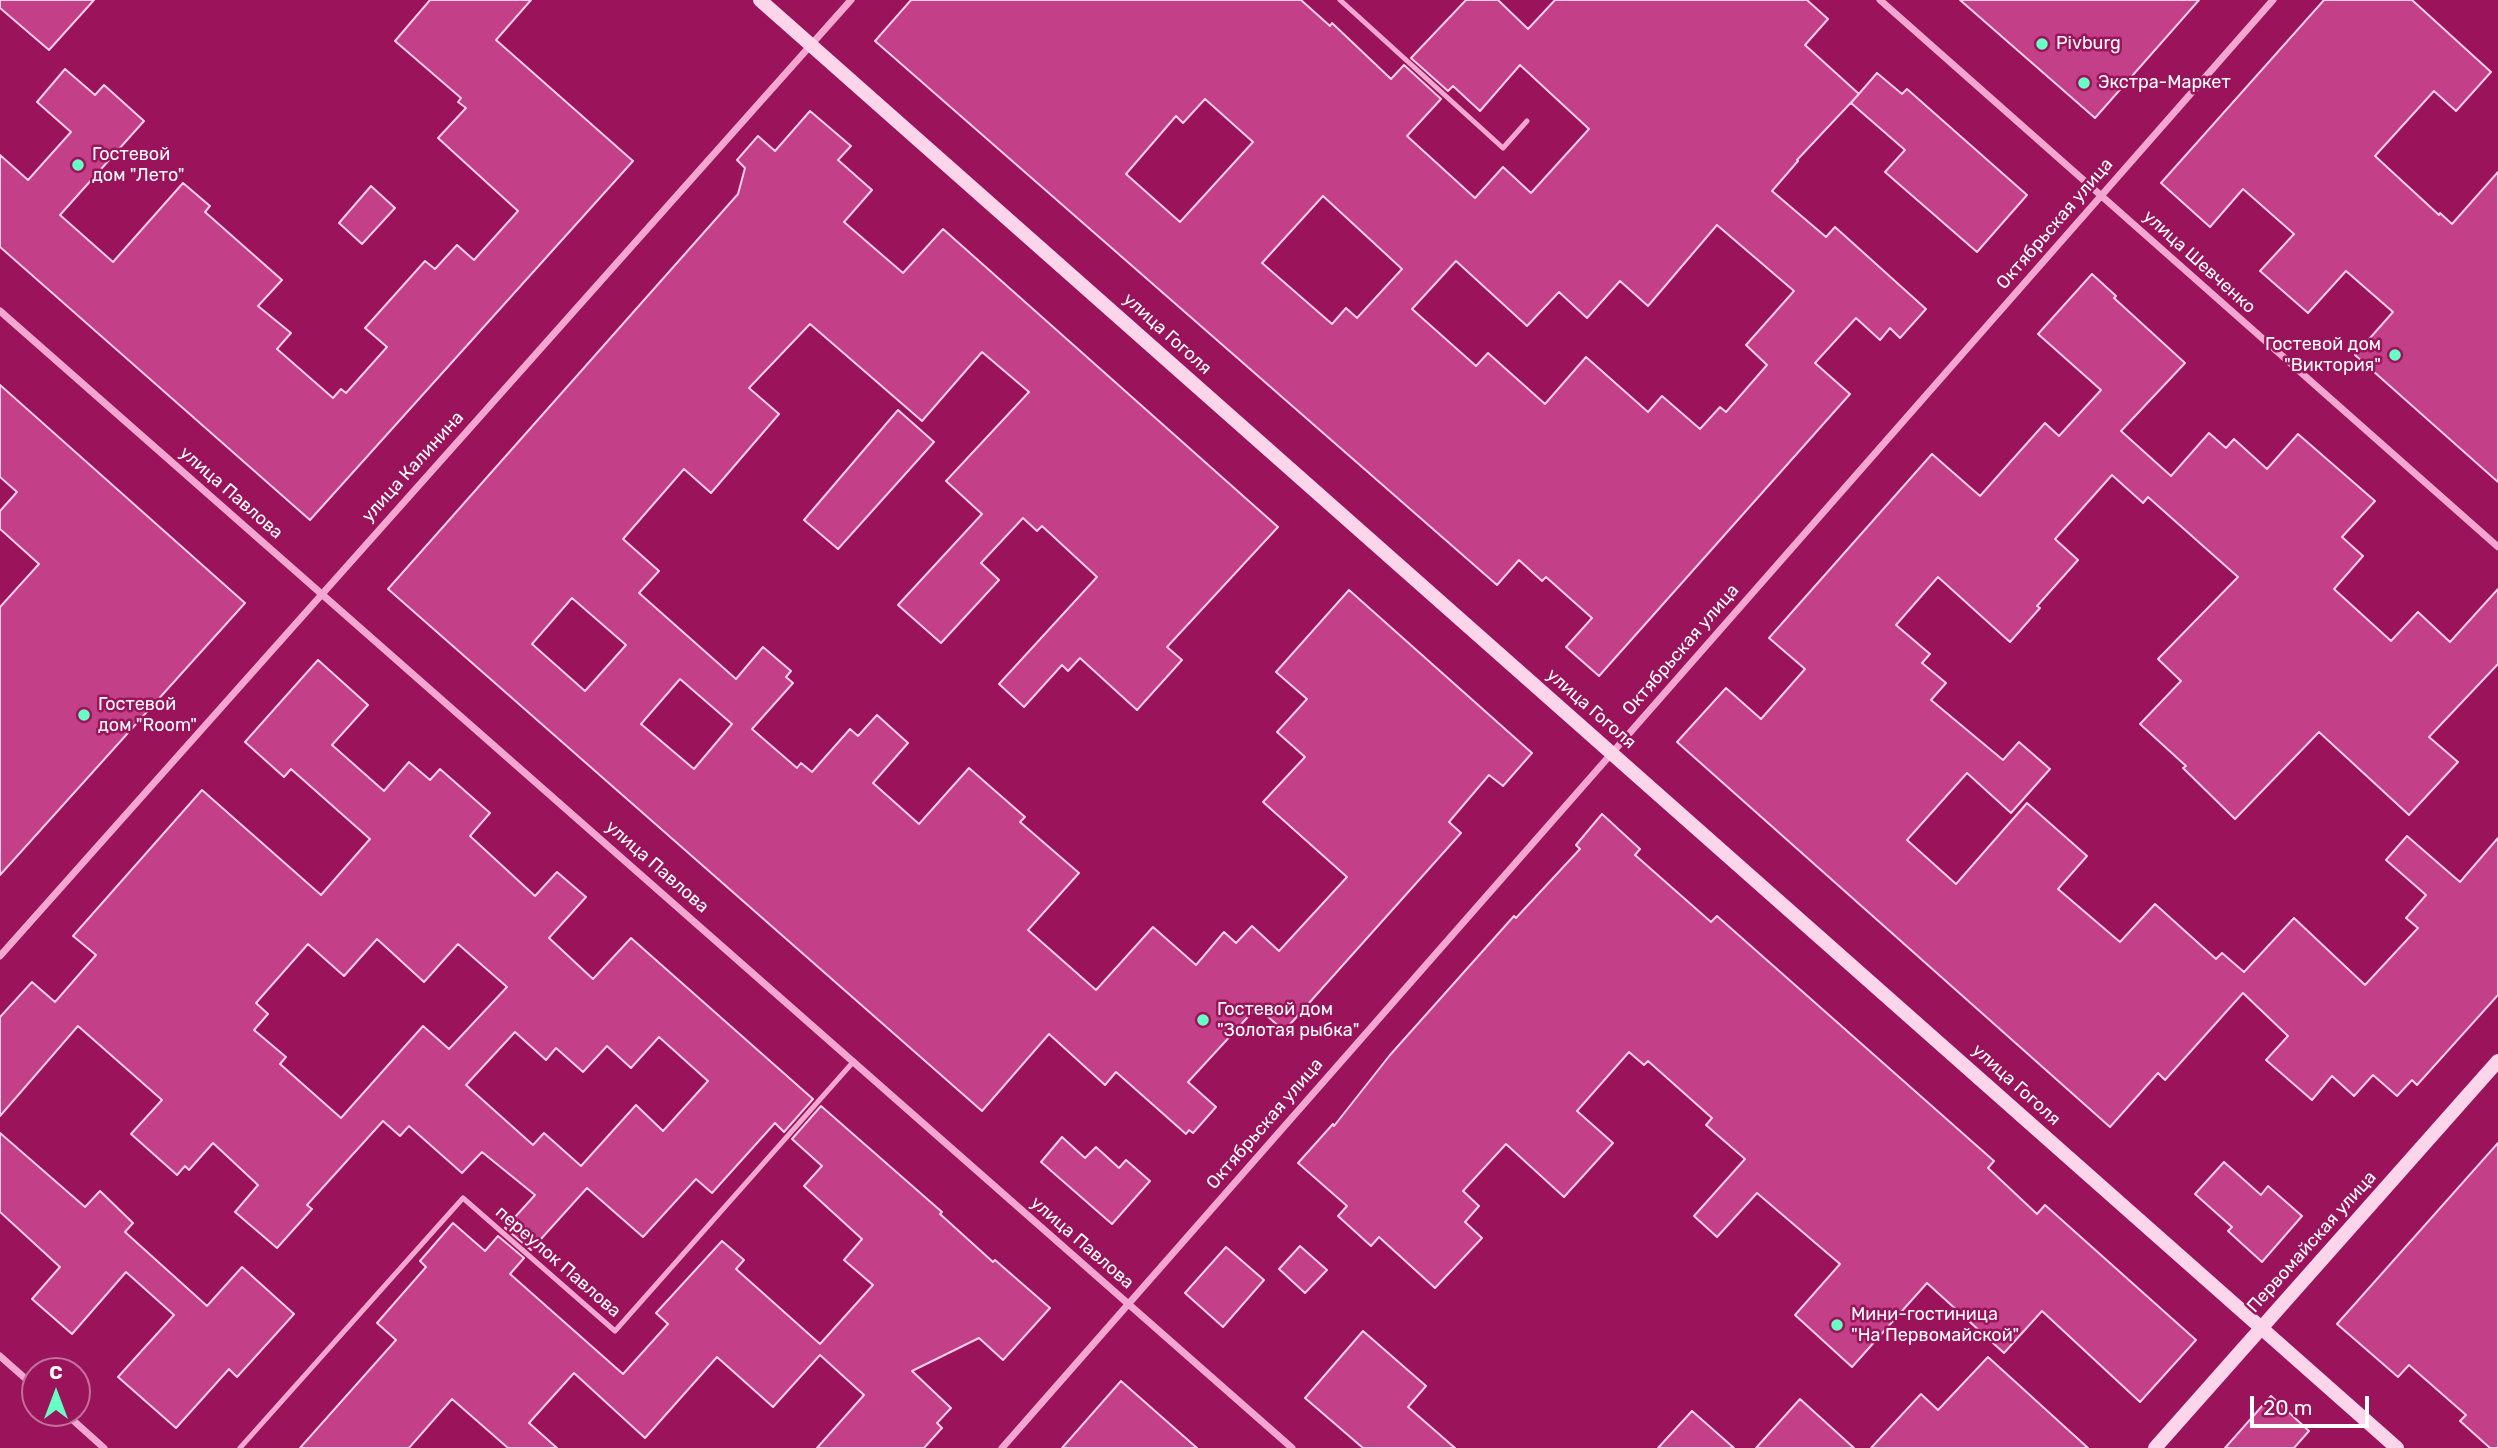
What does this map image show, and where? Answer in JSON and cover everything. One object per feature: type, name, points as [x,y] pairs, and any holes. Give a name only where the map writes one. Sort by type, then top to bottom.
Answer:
[{"type":"street","name":"улица Гоголя","points":[[760,0],[2397,1448]]},
{"type":"street","name":"улица Калинина","points":[[0,956],[850,0]]},
{"type":"street","name":"улица Шевченко","points":[[1880,0],[2498,547]]},
{"type":"street","name":"Октябрьская улица","points":[[1002,1448],[2273,0]]},
{"type":"street","name":"улица Павлова","points":[[0,311],[1292,1448]]},
{"type":"street","name":"Первомайская улица","points":[[2155,1448],[2498,1061]]},
{"type":"street","points":[[0,1356],[21,1375]]},
{"type":"street","points":[[81,1427],[104,1448]]},
{"type":"lane","points":[[1340,0],[1503,148],[1527,121]]},
{"type":"lane","name":"переулок Павлова","points":[[240,1448],[463,1198],[615,1331],[854,1061]]},
{"type":"building","points":[[0,0],[94,0],[49,50],[0,8]]},
{"type":"building","points":[[430,0],[531,0],[496,40],[633,161],[310,520],[0,247],[0,155],[28,180],[71,132],[37,102],[65,69],[95,95],[104,85],[144,121],[60,215],[113,262],[183,183],[210,206],[205,212],[282,280],[258,306],[291,333],[277,349],[333,398],[341,389],[346,393],[387,347],[365,328],[425,261],[435,269],[457,245],[474,260],[518,211],[438,138],[466,108],[458,102],[461,98],[395,41]]},
{"type":"building","points":[[911,0],[1301,0],[1330,26],[1332,23],[1391,79],[1404,65],[1441,99],[1407,136],[1475,198],[1503,167],[1531,193],[1589,129],[1520,65],[1480,111],[1453,86],[1448,91],[1411,58],[1466,0],[1498,0],[1528,29],[1555,0],[1807,0],[1828,19],[1805,45],[1859,94],[1772,191],[1826,237],[1835,227],[1926,309],[1900,338],[1890,328],[1880,340],[1856,318],[1815,363],[1850,394],[1599,676],[1566,647],[1592,618],[1546,577],[1542,581],[1519,560],[1497,585],[875,41]],"holes":[[[1205,99],[1253,142],[1180,222],[1126,174],[1176,116],[1183,123]],[[1323,196],[1402,269],[1357,318],[1346,308],[1332,324],[1262,263]],[[1717,225],[1794,291],[1746,345],[1767,365],[1726,412],[1720,407],[1700,429],[1662,396],[1648,412],[1586,357],[1545,404],[1488,353],[1476,366],[1412,309],[1456,261],[1527,326],[1559,292],[1587,318],[1620,281],[1648,306]]]},
{"type":"building","points":[[1960,0],[2199,0],[2095,118]]},
{"type":"building","points":[[2324,0],[2412,0],[2491,72],[2456,111],[2434,91],[2375,156],[2452,224],[2498,172],[2498,482],[2355,355],[2393,312],[2346,271],[2308,313],[2260,271],[2294,234],[2243,189],[2210,227],[2161,183]]},
{"type":"building","points":[[1877,73],[1902,94],[1907,89],[2027,195],[1977,252],[1885,172],[1905,150],[1851,103]]},
{"type":"building","points":[[810,111],[851,146],[838,160],[872,190],[844,222],[903,273],[943,229],[1278,527],[1167,647],[1182,660],[1137,710],[1080,658],[1068,671],[1062,665],[1024,707],[999,684],[1097,577],[1042,526],[1037,531],[1023,518],[981,563],[999,580],[941,643],[898,605],[982,514],[946,481],[1029,392],[982,352],[922,421],[810,324],[749,388],[779,414],[711,493],[684,469],[623,539],[659,571],[639,593],[736,679],[763,647],[791,671],[786,677],[793,683],[752,729],[797,768],[801,763],[812,772],[850,729],[858,736],[877,715],[908,743],[873,783],[919,824],[969,768],[1025,817],[1020,822],[1079,873],[1028,930],[1096,990],[1153,927],[1196,965],[1224,932],[1236,943],[1252,926],[1279,951],[1347,877],[1263,802],[1305,757],[1277,732],[1307,699],[1276,672],[1349,590],[1532,753],[1503,786],[1489,775],[1449,822],[1461,833],[1284,1031],[1257,1007],[1188,1082],[1216,1107],[1193,1133],[1189,1130],[1186,1134],[1116,1072],[1105,1085],[1049,1034],[982,1111],[388,589],[738,194],[745,168],[737,160],[758,136],[775,151]],"holes":[[[572,598],[626,645],[585,691],[532,644]],[[680,679],[732,724],[694,769],[641,724]]]},
{"type":"building","points":[[371,186],[395,208],[362,244],[339,223]]},
{"type":"building","points":[[2092,274],[2116,296],[2114,298],[2185,363],[2121,431],[2171,476],[2209,433],[2226,448],[2234,439],[2267,469],[2298,434],[2375,501],[2342,537],[2363,556],[2334,589],[2391,641],[2418,612],[2450,642],[2498,589],[2498,664],[2429,737],[2458,762],[2409,815],[2319,732],[2235,819],[2183,768],[2186,766],[2140,724],[2181,681],[2158,659],[2238,577],[2148,497],[2143,503],[2112,475],[2055,539],[2078,560],[2037,606],[2040,608],[2010,642],[1938,577],[1896,625],[1930,654],[1922,663],[1946,683],[1931,700],[2003,760],[2019,742],[2050,769],[2011,813],[1967,773],[1907,840],[1956,884],[2027,803],[2087,856],[2058,889],[2120,942],[2155,904],[2216,959],[2222,953],[2244,972],[2294,918],[2365,985],[2418,928],[2406,918],[2426,895],[2386,860],[2407,836],[2460,882],[2498,838],[2498,995],[2417,1085],[2412,1080],[2397,1096],[2373,1075],[2354,1096],[2332,1076],[2312,1100],[2266,1060],[2288,1036],[2243,993],[2165,1080],[2158,1073],[2110,1127],[1677,742],[1726,688],[1761,719],[1805,669],[1769,638],[1932,454],[1980,496],[2045,423],[2059,436],[2101,390],[2038,334]]},
{"type":"building","points":[[0,385],[245,603],[0,875],[0,607],[39,564],[0,529],[0,511],[17,492],[0,477]]},
{"type":"building","points":[[898,410],[934,442],[838,549],[804,520]]},
{"type":"building","points":[[318,660],[368,705],[332,745],[384,791],[409,762],[430,780],[440,769],[490,813],[470,836],[535,896],[557,872],[586,897],[549,938],[593,979],[631,938],[813,1099],[784,1132],[775,1123],[712,1193],[696,1179],[643,1237],[587,1188],[531,1250],[505,1228],[535,1195],[482,1152],[462,1173],[409,1126],[400,1136],[383,1121],[307,1205],[312,1209],[277,1248],[235,1212],[258,1185],[213,1143],[189,1170],[185,1166],[177,1175],[131,1134],[162,1100],[78,1026],[0,1116],[0,1017],[32,982],[55,1002],[96,955],[73,936],[202,790],[321,895],[370,839],[291,769],[284,777],[245,742]],"holes":[[[377,939],[424,982],[458,944],[507,987],[449,1049],[423,1026],[341,1118],[280,1064],[286,1057],[254,1030],[268,1014],[256,1003],[308,944],[344,976]],[[515,1032],[546,1060],[556,1048],[583,1072],[607,1046],[631,1068],[659,1037],[708,1081],[663,1131],[636,1105],[581,1166],[544,1133],[533,1145],[466,1085]]]},
{"type":"building","points":[[1602,814],[1640,849],[1635,855],[1711,922],[1717,916],[1994,1161],[1988,1168],[2037,1214],[2045,1205],[2196,1340],[2140,1402],[2042,1311],[2004,1353],[1927,1283],[1852,1367],[1795,1315],[1840,1264],[1757,1193],[1717,1237],[1694,1216],[1745,1159],[1706,1125],[1712,1118],[1648,1061],[1644,1065],[1629,1052],[1577,1111],[1613,1143],[1564,1197],[1506,1144],[1463,1191],[1479,1206],[1465,1222],[1482,1238],[1435,1288],[1379,1237],[1371,1246],[1338,1216],[1347,1206],[1298,1163],[1333,1124],[1334,1126],[1390,1055],[1514,916],[1516,918],[1580,849],[1576,845]]},
{"type":"building","points":[[821,1106],[942,1212],[940,1214],[993,1262],[995,1260],[1050,1308],[1003,1360],[979,1338],[912,1371],[951,1408],[937,1423],[942,1428],[924,1448],[817,1448],[864,1395],[820,1355],[773,1407],[717,1357],[645,1438],[574,1373],[529,1423],[557,1448],[508,1448],[452,1399],[409,1448],[300,1448],[396,1340],[377,1323],[426,1267],[420,1261],[453,1223],[485,1251],[498,1236],[524,1258],[510,1274],[623,1374],[668,1324],[656,1313],[722,1241],[744,1260],[736,1269],[820,1344],[873,1285],[844,1260],[862,1239],[804,1186],[822,1166],[792,1139]]},
{"type":"building","points":[[0,1133],[85,1207],[100,1191],[133,1223],[125,1232],[207,1306],[242,1267],[294,1314],[237,1377],[229,1369],[176,1428],[118,1377],[174,1315],[126,1272],[72,1334],[32,1299],[60,1267],[0,1212]]},
{"type":"building","points":[[1062,1137],[1085,1158],[1096,1147],[1119,1168],[1126,1160],[1150,1181],[1112,1224],[1041,1162]]},
{"type":"building","points":[[2498,1143],[2498,1448],[2490,1448],[2460,1421],[2466,1415],[2409,1365],[2398,1377],[2337,1324]]},
{"type":"building","points":[[2224,1162],[2261,1195],[2268,1186],[2302,1216],[2262,1262],[2228,1231],[2232,1227],[2195,1194]]},
{"type":"building","points":[[1300,1246],[1327,1270],[1305,1293],[1279,1269]]},
{"type":"building","points":[[1226,1247],[1264,1280],[1223,1327],[1185,1293]]},
{"type":"building","points":[[1363,1331],[1426,1386],[1408,1407],[1455,1448],[1363,1448],[1305,1398]]},
{"type":"building","points":[[1988,1357],[2088,1448],[1871,1448],[1921,1394],[1938,1410]]},
{"type":"building","points":[[1121,1381],[1197,1448],[1062,1448]]},
{"type":"building","points":[[2271,1396],[2309,1431],[2294,1448],[2225,1448]]},
{"type":"building","points":[[1800,1399],[1854,1448],[1756,1448]]},
{"type":"building","points":[[1692,1411],[1734,1448],[1658,1448]]},
{"type":"place","name":"Pivburg","points":[[2042,44]]},
{"type":"place","name":"Экстра-Маркет","points":[[2084,83]]},
{"type":"place","name":"Гостевой дом \"Лето\"","points":[[78,165]]},
{"type":"place","name":"Гостевой дом \"Виктория\"","points":[[2395,355]]},
{"type":"place","name":"Гостевой дом \"Room\"","points":[[84,715]]},
{"type":"place","name":"Гостевой дом \"Золотая рыбка\"","points":[[1203,1020]]},
{"type":"place","name":"Мини-гостиница \"На Первомайской\"","points":[[1837,1325]]}]
